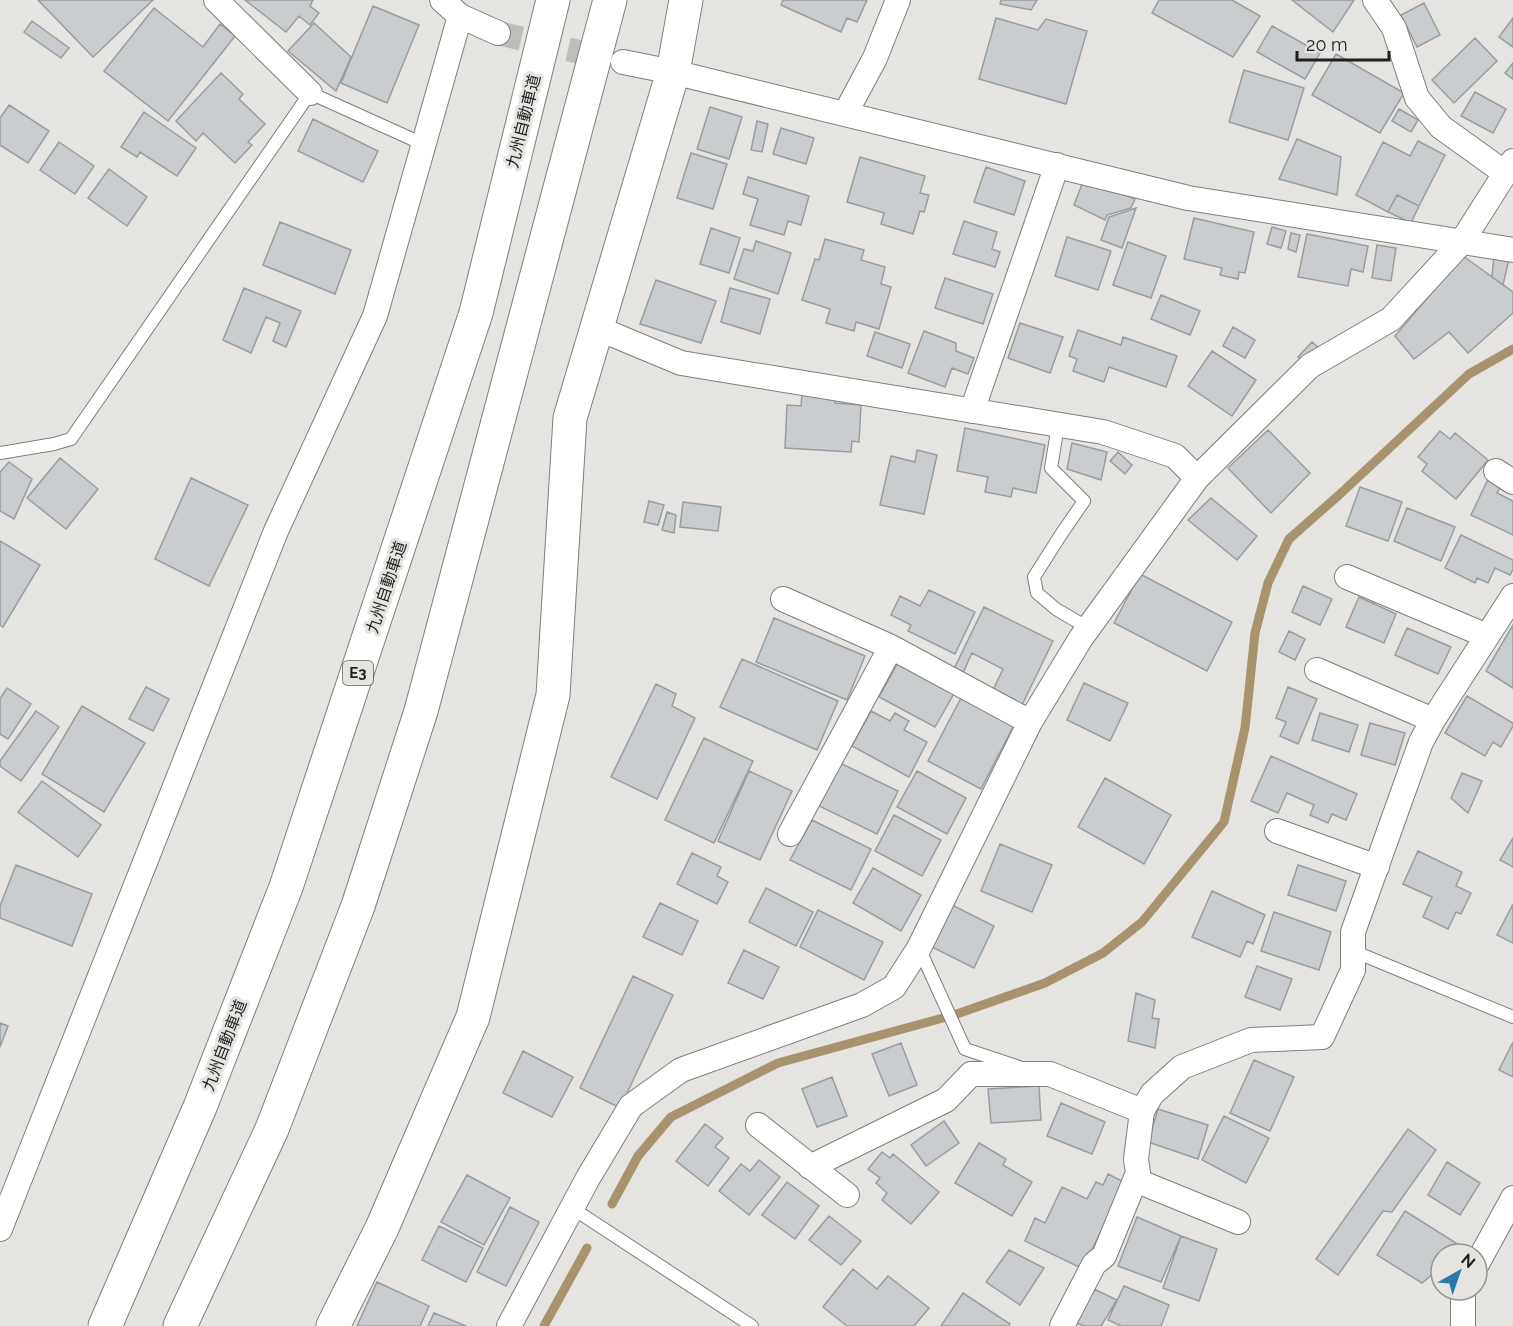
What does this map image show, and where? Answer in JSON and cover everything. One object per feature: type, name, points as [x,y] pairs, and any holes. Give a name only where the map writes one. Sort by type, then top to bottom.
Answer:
[{"type":"main road","name":"九州自動車道","points":[[105,1326],[200,1107],[293,865],[476,313],[553,0]]},
{"type":"main road","points":[[180,1326],[272,1129],[358,906],[421,711],[610,0]]},
{"type":"main road","points":[[333,1326],[382,1228],[473,1017],[553,695],[570,418],[673,72],[686,0]]},
{"type":"street","points":[[216,0],[310,93]]},
{"type":"street","points":[[845,114],[875,58],[898,0]]},
{"type":"street","points":[[509,1326],[588,1178],[631,1106],[681,1070],[862,1005],[894,987],[919,948],[1030,722],[1088,628],[1197,478],[1310,366],[1391,319],[1461,243],[1509,167],[1441,127],[1418,98],[1394,28],[1375,0]]},
{"type":"street","points":[[0,1229],[276,531],[375,316],[423,144],[456,5],[498,33]]},
{"type":"street","points":[[623,62],[673,72],[1188,198],[1513,250]]},
{"type":"street","points":[[972,411],[1057,165]]},
{"type":"street","points":[[597,328],[681,363],[1103,432],[1175,456],[1197,478]]},
{"type":"street","points":[[1347,577],[1487,636]]},
{"type":"street","points":[[1062,1326],[1094,1264],[1104,1256],[1136,1180],[1138,1173],[1136,1159],[1142,1111],[1152,1094],[1182,1067],[1251,1040],[1322,1037],[1353,970],[1353,932],[1421,742],[1513,596]]},
{"type":"street","points":[[783,599],[891,647],[1030,722]]},
{"type":"street","points":[[790,834],[891,647]]},
{"type":"street","points":[[1317,670],[1433,720]]},
{"type":"street","points":[[1277,831],[1377,867]]},
{"type":"street","points":[[810,1167],[946,1100],[971,1074],[1050,1074],[1142,1111]]},
{"type":"street","points":[[758,1125],[847,1196]]},
{"type":"street","points":[[1136,1180],[1238,1222]]},
{"type":"street","points":[[1489,1242],[1513,1198]]},
{"type":"street","points":[[1463,1302],[1463,1326]]},
{"type":"lane","points":[[0,453],[71,439],[310,93],[423,144]]},
{"type":"lane","points":[[1058,425],[1051,468],[1084,501],[1034,577],[1037,593],[1056,609],[1088,628]]},
{"type":"lane","points":[[919,948],[965,1049],[1040,1074]]},
{"type":"lane","points":[[1353,951],[1513,1017]]},
{"type":"lane","points":[[572,1208],[753,1326]]},
{"type":"building","points":[[38,0],[153,0],[93,57]]},
{"type":"building","points":[[245,0],[313,0],[310,6],[319,13],[310,25],[299,16],[286,32]]},
{"type":"building","points":[[783,0],[867,0],[857,22],[847,18],[841,32],[781,5]]},
{"type":"building","points":[[1001,0],[1037,0],[1031,10],[1000,4]]},
{"type":"building","points":[[1159,0],[1232,0],[1260,16],[1233,57],[1152,13]]},
{"type":"building","points":[[1292,0],[1354,0],[1333,32]]},
{"type":"building","points":[[1424,3],[1440,35],[1417,47],[1401,15]]},
{"type":"building","points":[[373,6],[419,25],[387,103],[341,83]]},
{"type":"building","points":[[154,8],[203,47],[220,24],[235,36],[168,121],[104,71]]},
{"type":"building","points":[[996,18],[1038,30],[1046,19],[1087,31],[1066,104],[979,79]]},
{"type":"building","points":[[1513,18],[1513,47],[1499,37]]},
{"type":"building","points":[[32,21],[69,48],[61,58],[24,32]]},
{"type":"building","points":[[314,23],[351,57],[336,91],[288,51]]},
{"type":"building","points":[[1272,26],[1320,53],[1305,79],[1257,52]]},
{"type":"building","points":[[1475,38],[1497,61],[1454,103],[1432,80]]},
{"type":"building","points":[[1336,54],[1404,93],[1380,133],[1312,95]]},
{"type":"building","points":[[1513,63],[1513,79],[1505,73]]},
{"type":"building","points":[[1244,70],[1304,88],[1288,140],[1229,122]]},
{"type":"building","points":[[221,73],[243,94],[239,99],[265,124],[248,142],[252,145],[235,163],[203,133],[196,141],[176,121]]},
{"type":"building","points":[[1475,92],[1506,109],[1493,133],[1461,116]]},
{"type":"building","points":[[9,105],[49,131],[28,163],[0,145],[0,118]]},
{"type":"building","points":[[710,107],[742,117],[729,159],[697,149]]},
{"type":"building","points":[[1399,109],[1418,120],[1411,132],[1392,121]]},
{"type":"building","points":[[144,112],[196,148],[177,176],[140,152],[137,157],[121,147]]},
{"type":"building","points":[[313,119],[378,151],[363,182],[298,151]]},
{"type":"building","points":[[757,121],[768,124],[762,152],[751,150]]},
{"type":"building","points":[[781,128],[814,138],[806,164],[773,154]]},
{"type":"building","points":[[1297,139],[1341,157],[1337,195],[1279,179]]},
{"type":"building","points":[[1418,141],[1445,155],[1419,206],[1397,195],[1388,212],[1356,195],[1383,142],[1410,156]]},
{"type":"building","points":[[59,142],[94,166],[75,194],[40,170]]},
{"type":"building","points":[[691,153],[727,164],[713,209],[677,198]]},
{"type":"building","points":[[860,157],[925,176],[920,193],[929,195],[924,212],[920,211],[913,234],[881,224],[884,213],[847,202]]},
{"type":"building","points":[[986,167],[1025,181],[1014,215],[974,202]]},
{"type":"building","points":[[109,169],[147,197],[127,226],[88,198]]},
{"type":"building","points":[[748,177],[809,196],[801,225],[788,221],[784,235],[750,225],[758,199],[743,194]]},
{"type":"building","points":[[1084,179],[1135,199],[1131,208],[1107,215],[1105,220],[1074,205]]},
{"type":"building","points":[[1397,195],[1419,206],[1411,223],[1388,212]]},
{"type":"building","points":[[1136,208],[1122,248],[1101,240],[1109,217]]},
{"type":"building","points":[[1194,218],[1254,232],[1245,273],[1239,272],[1238,279],[1220,275],[1222,268],[1184,259]]},
{"type":"building","points":[[964,221],[997,232],[992,249],[1000,252],[995,267],[953,254]]},
{"type":"building","points":[[280,222],[351,250],[335,294],[263,265]]},
{"type":"building","points":[[1272,227],[1286,231],[1281,248],[1267,244]]},
{"type":"building","points":[[711,228],[740,238],[729,273],[700,264]]},
{"type":"building","points":[[1291,233],[1300,235],[1296,252],[1288,249]]},
{"type":"building","points":[[1307,234],[1368,246],[1363,272],[1351,269],[1348,286],[1298,277]]},
{"type":"building","points":[[1067,237],[1111,251],[1098,290],[1055,276]]},
{"type":"building","points":[[825,239],[864,250],[861,260],[885,267],[881,284],[891,287],[879,329],[856,322],[854,331],[826,323],[830,309],[802,300],[815,259],[819,260]]},
{"type":"building","points":[[756,241],[791,253],[778,294],[734,279],[744,249],[753,251]]},
{"type":"building","points":[[1128,242],[1166,256],[1151,298],[1113,285]]},
{"type":"building","points":[[1377,245],[1396,248],[1391,281],[1372,278]]},
{"type":"building","points":[[1494,255],[1509,259],[1503,285],[1492,277]]},
{"type":"building","points":[[1463,256],[1513,292],[1513,313],[1468,353],[1449,332],[1414,359],[1395,336]]},
{"type":"building","points":[[945,278],[993,294],[983,324],[935,308]]},
{"type":"building","points":[[656,280],[716,301],[701,343],[640,324]]},
{"type":"building","points":[[244,288],[301,311],[286,347],[273,341],[280,323],[266,317],[251,353],[223,340]]},
{"type":"building","points":[[730,288],[770,299],[760,334],[721,322]]},
{"type":"building","points":[[1161,295],[1200,311],[1190,335],[1151,319]]},
{"type":"building","points":[[1020,323],[1063,337],[1050,373],[1008,358]]},
{"type":"building","points":[[1233,327],[1255,340],[1245,358],[1223,346]]},
{"type":"building","points":[[1078,330],[1121,345],[1123,337],[1177,356],[1166,387],[1109,367],[1104,382],[1073,371],[1077,359],[1069,356]]},
{"type":"building","points":[[924,331],[956,343],[956,351],[974,358],[968,374],[952,368],[945,387],[908,373]]},
{"type":"building","points":[[875,332],[910,344],[902,368],[867,356]]},
{"type":"building","points":[[1312,342],[1320,349],[1307,364],[1298,357]]},
{"type":"building","points":[[1212,351],[1256,380],[1232,416],[1188,386]]},
{"type":"building","points":[[802,394],[835,397],[835,403],[861,405],[859,442],[852,441],[851,452],[785,448],[787,405],[801,406]]},
{"type":"building","points":[[965,428],[1045,445],[1036,493],[1013,488],[1011,497],[985,492],[988,477],[957,471]]},
{"type":"building","points":[[1268,430],[1310,473],[1271,513],[1228,468]]},
{"type":"building","points":[[1440,431],[1450,439],[1455,433],[1488,460],[1456,499],[1422,471],[1427,464],[1418,457]]},
{"type":"building","points":[[1072,443],[1107,452],[1101,480],[1067,469]]},
{"type":"building","points":[[917,450],[937,455],[924,514],[880,505],[891,456],[915,462]]},
{"type":"building","points":[[1118,452],[1132,465],[1125,474],[1110,461]]},
{"type":"building","points":[[60,458],[98,489],[66,529],[27,498]]},
{"type":"building","points":[[9,462],[32,479],[14,519],[0,511],[0,472]]},
{"type":"building","points":[[1490,475],[1503,482],[1497,493],[1513,501],[1513,535],[1471,515]]},
{"type":"building","points":[[191,478],[248,505],[209,586],[155,559]]},
{"type":"building","points":[[1360,487],[1402,502],[1388,541],[1346,526]]},
{"type":"building","points":[[1211,498],[1257,536],[1237,560],[1188,520]]},
{"type":"building","points":[[649,501],[664,505],[658,525],[644,522]]},
{"type":"building","points":[[683,502],[721,507],[718,531],[680,527]]},
{"type":"building","points":[[1407,508],[1455,527],[1441,561],[1394,541]]},
{"type":"building","points":[[667,512],[676,515],[674,533],[662,530]]},
{"type":"building","points":[[1461,535],[1513,560],[1510,575],[1495,568],[1488,583],[1477,578],[1475,583],[1445,568]]},
{"type":"building","points":[[0,541],[40,565],[3,627],[0,625]]},
{"type":"building","points":[[1140,574],[1232,622],[1207,671],[1114,623]]},
{"type":"building","points":[[1303,586],[1332,599],[1320,625],[1292,612]]},
{"type":"building","points":[[929,590],[975,612],[955,654],[908,631],[911,625],[891,615],[900,596],[920,606]]},
{"type":"building","points":[[1359,597],[1396,614],[1384,643],[1346,627]]},
{"type":"building","points":[[984,607],[1053,641],[1021,707],[992,692],[1003,669],[972,653],[963,673],[954,669]]},
{"type":"building","points":[[774,618],[865,656],[847,700],[756,662]]},
{"type":"building","points":[[1513,625],[1513,688],[1486,671]]},
{"type":"building","points":[[1407,628],[1451,647],[1438,674],[1395,655]]},
{"type":"building","points":[[1289,631],[1305,639],[1295,660],[1279,652]]},
{"type":"building","points":[[742,659],[838,701],[817,750],[720,707]]},
{"type":"building","points":[[900,659],[956,690],[935,727],[879,697]]},
{"type":"building","points":[[1084,683],[1128,703],[1110,741],[1067,720]]},
{"type":"building","points":[[656,684],[676,694],[672,706],[695,718],[657,799],[611,777]]},
{"type":"building","points":[[146,687],[169,699],[153,731],[129,719]]},
{"type":"building","points":[[1288,687],[1317,699],[1298,744],[1280,736],[1286,722],[1276,718]]},
{"type":"building","points":[[7,688],[31,704],[8,739],[0,734],[0,699]]},
{"type":"building","points":[[1467,696],[1513,723],[1501,747],[1493,742],[1485,756],[1445,733]]},
{"type":"building","points":[[961,698],[1014,725],[981,789],[928,761]]},
{"type":"building","points":[[82,706],[145,743],[104,812],[42,774]]},
{"type":"building","points":[[36,711],[59,727],[21,781],[0,766],[0,761]]},
{"type":"building","points":[[871,711],[890,721],[895,713],[909,721],[904,730],[927,742],[909,777],[852,746]]},
{"type":"building","points":[[1320,713],[1358,725],[1349,752],[1312,740]]},
{"type":"building","points":[[1370,723],[1405,733],[1395,765],[1361,755]]},
{"type":"building","points":[[704,738],[753,761],[714,843],[665,820]]},
{"type":"building","points":[[1271,756],[1357,794],[1346,820],[1332,814],[1328,823],[1310,815],[1314,805],[1287,793],[1278,813],[1251,801]]},
{"type":"building","points":[[838,762],[898,791],[877,834],[817,805]]},
{"type":"building","points":[[749,771],[792,791],[760,860],[718,841]]},
{"type":"building","points":[[917,771],[966,798],[947,834],[897,807]]},
{"type":"building","points":[[1462,773],[1482,781],[1468,813],[1451,798]]},
{"type":"building","points":[[1105,778],[1171,815],[1144,864],[1078,827]]},
{"type":"building","points":[[42,781],[101,825],[78,857],[18,812]]},
{"type":"building","points":[[894,815],[941,840],[922,876],[875,851]]},
{"type":"building","points":[[812,820],[871,849],[851,890],[790,860]]},
{"type":"building","points":[[1513,838],[1513,867],[1500,860]]},
{"type":"building","points":[[1000,844],[1052,865],[1032,912],[981,891]]},
{"type":"building","points":[[1418,851],[1462,872],[1456,886],[1471,893],[1461,914],[1456,912],[1448,929],[1423,917],[1432,897],[1403,884]]},
{"type":"building","points":[[692,853],[721,867],[717,876],[728,882],[717,904],[677,884]]},
{"type":"building","points":[[16,865],[92,894],[72,946],[0,918],[0,906]]},
{"type":"building","points":[[1298,865],[1346,881],[1336,911],[1288,895]]},
{"type":"building","points":[[873,868],[921,895],[901,931],[853,903]]},
{"type":"building","points":[[766,888],[813,912],[796,946],[749,922]]},
{"type":"building","points":[[1212,891],[1265,915],[1253,944],[1247,941],[1240,957],[1192,937]]},
{"type":"building","points":[[660,903],[698,921],[682,955],[643,937]]},
{"type":"building","points":[[1513,904],[1513,943],[1497,935]]},
{"type":"building","points":[[952,905],[994,926],[974,968],[932,947]]},
{"type":"building","points":[[818,910],[883,942],[864,980],[800,947]]},
{"type":"building","points":[[1274,912],[1331,932],[1319,970],[1261,951]]},
{"type":"building","points":[[744,950],[779,967],[763,999],[728,983]]},
{"type":"building","points":[[1257,966],[1292,979],[1280,1010],[1245,997]]},
{"type":"building","points":[[633,976],[673,995],[620,1108],[580,1088]]},
{"type":"building","points":[[1136,993],[1155,1000],[1152,1018],[1159,1019],[1155,1048],[1128,1041]]},
{"type":"building","points":[[0,1023],[8,1026],[0,1047]]},
{"type":"building","points":[[1513,1042],[1513,1077],[1499,1070]]},
{"type":"building","points":[[901,1043],[917,1085],[889,1096],[872,1054]]},
{"type":"building","points":[[523,1051],[573,1077],[552,1117],[503,1093]]},
{"type":"building","points":[[1254,1060],[1294,1077],[1270,1131],[1230,1113]]},
{"type":"building","points":[[832,1077],[847,1116],[817,1127],[802,1089]]},
{"type":"building","points":[[1039,1086],[1041,1120],[991,1123],[988,1089]]},
{"type":"building","points":[[1061,1103],[1105,1122],[1092,1154],[1047,1136]]},
{"type":"building","points":[[1158,1109],[1208,1125],[1198,1159],[1148,1142]]},
{"type":"building","points":[[1224,1116],[1269,1138],[1246,1183],[1202,1160]]},
{"type":"building","points":[[944,1121],[959,1143],[926,1166],[911,1145]]},
{"type":"building","points":[[705,1124],[723,1138],[715,1147],[729,1158],[708,1186],[676,1161]]},
{"type":"building","points":[[1408,1129],[1436,1150],[1392,1212],[1383,1211],[1338,1275],[1316,1259]]},
{"type":"building","points":[[979,1143],[1006,1159],[1003,1165],[1032,1182],[1012,1216],[955,1183]]},
{"type":"building","points":[[882,1152],[890,1158],[893,1154],[939,1192],[911,1224],[882,1200],[887,1193],[876,1183],[880,1178],[868,1169]]},
{"type":"building","points":[[759,1160],[780,1177],[749,1215],[719,1191],[741,1164],[750,1171]]},
{"type":"building","points":[[1447,1162],[1480,1183],[1460,1215],[1428,1195]]},
{"type":"building","points":[[1108,1174],[1124,1182],[1083,1269],[1025,1241],[1035,1218],[1045,1223],[1062,1187],[1087,1199],[1096,1182],[1103,1185]]},
{"type":"building","points":[[467,1175],[510,1198],[484,1245],[441,1222]]},
{"type":"building","points":[[787,1182],[819,1206],[795,1239],[762,1215]]},
{"type":"building","points":[[510,1207],[539,1222],[506,1286],[477,1272]]},
{"type":"building","points":[[1405,1211],[1454,1242],[1429,1242],[1429,1277],[1422,1283],[1377,1255]]},
{"type":"building","points":[[829,1216],[861,1241],[841,1265],[809,1240]]},
{"type":"building","points":[[1137,1217],[1181,1236],[1161,1282],[1118,1266]]},
{"type":"building","points":[[439,1226],[483,1248],[466,1282],[422,1260]]},
{"type":"building","points":[[1181,1236],[1217,1249],[1199,1301],[1163,1288]]},
{"type":"building","points":[[1009,1250],[1044,1268],[1020,1305],[986,1282]]},
{"type":"building","points":[[853,1269],[877,1289],[888,1276],[929,1308],[914,1326],[847,1326],[823,1307]]},
{"type":"building","points":[[377,1282],[429,1306],[420,1326],[357,1326]]},
{"type":"building","points":[[1124,1286],[1169,1305],[1161,1326],[1121,1326],[1108,1320]]},
{"type":"building","points":[[1094,1289],[1117,1300],[1101,1326],[1085,1326],[1076,1323]]},
{"type":"building","points":[[963,1293],[1010,1324],[1009,1326],[941,1326]]},
{"type":"building","points":[[434,1313],[466,1326],[428,1326]]},
{"type":"waterway","points":[[612,1204],[638,1156],[671,1117],[778,1063],[954,1015],[1045,983],[1103,953],[1142,922],[1224,822],[1245,728],[1255,633],[1268,583],[1289,539],[1469,374],[1513,349]]},
{"type":"waterway","points":[[544,1326],[587,1248]]},
{"type":"tunnel","points":[[498,33],[609,59]]}]
